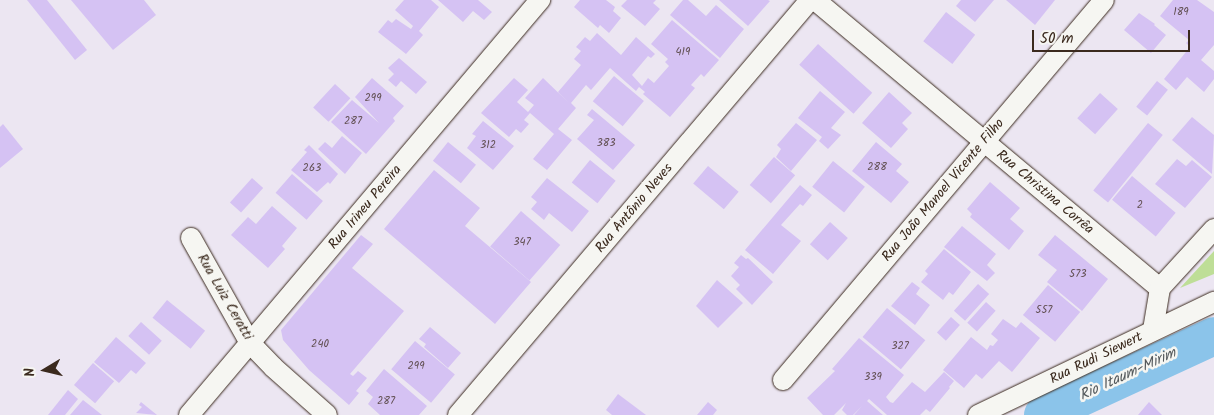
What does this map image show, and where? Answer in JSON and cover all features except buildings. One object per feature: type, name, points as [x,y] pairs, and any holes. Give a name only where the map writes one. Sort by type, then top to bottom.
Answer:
[{"type":"street","name":"Rua Irineu Pereira","points":[[189,415],[540,0]]},
{"type":"street","name":"Rua Antônio Neves","points":[[458,415],[810,0]]},
{"type":"street","name":"Rua Christina Corrêa","points":[[815,0],[1160,288]]},
{"type":"street","name":"Rua João Manoel Vicente Filho","points":[[783,380],[1104,0]]},
{"type":"street","points":[[1153,330],[1160,288],[1214,229]]},
{"type":"street","name":"Rua Luiz Ceratti","points":[[191,238],[250,342],[286,379],[328,415]]},
{"type":"street","name":"Rua Rudi Siewert","points":[[978,415],[1214,302]]},
{"type":"green space","points":[[1214,251],[1214,274],[1180,288]]},
{"type":"waterway","name":"Rio Itaum-Mirim","points":[[1043,415],[1214,336]]}]
